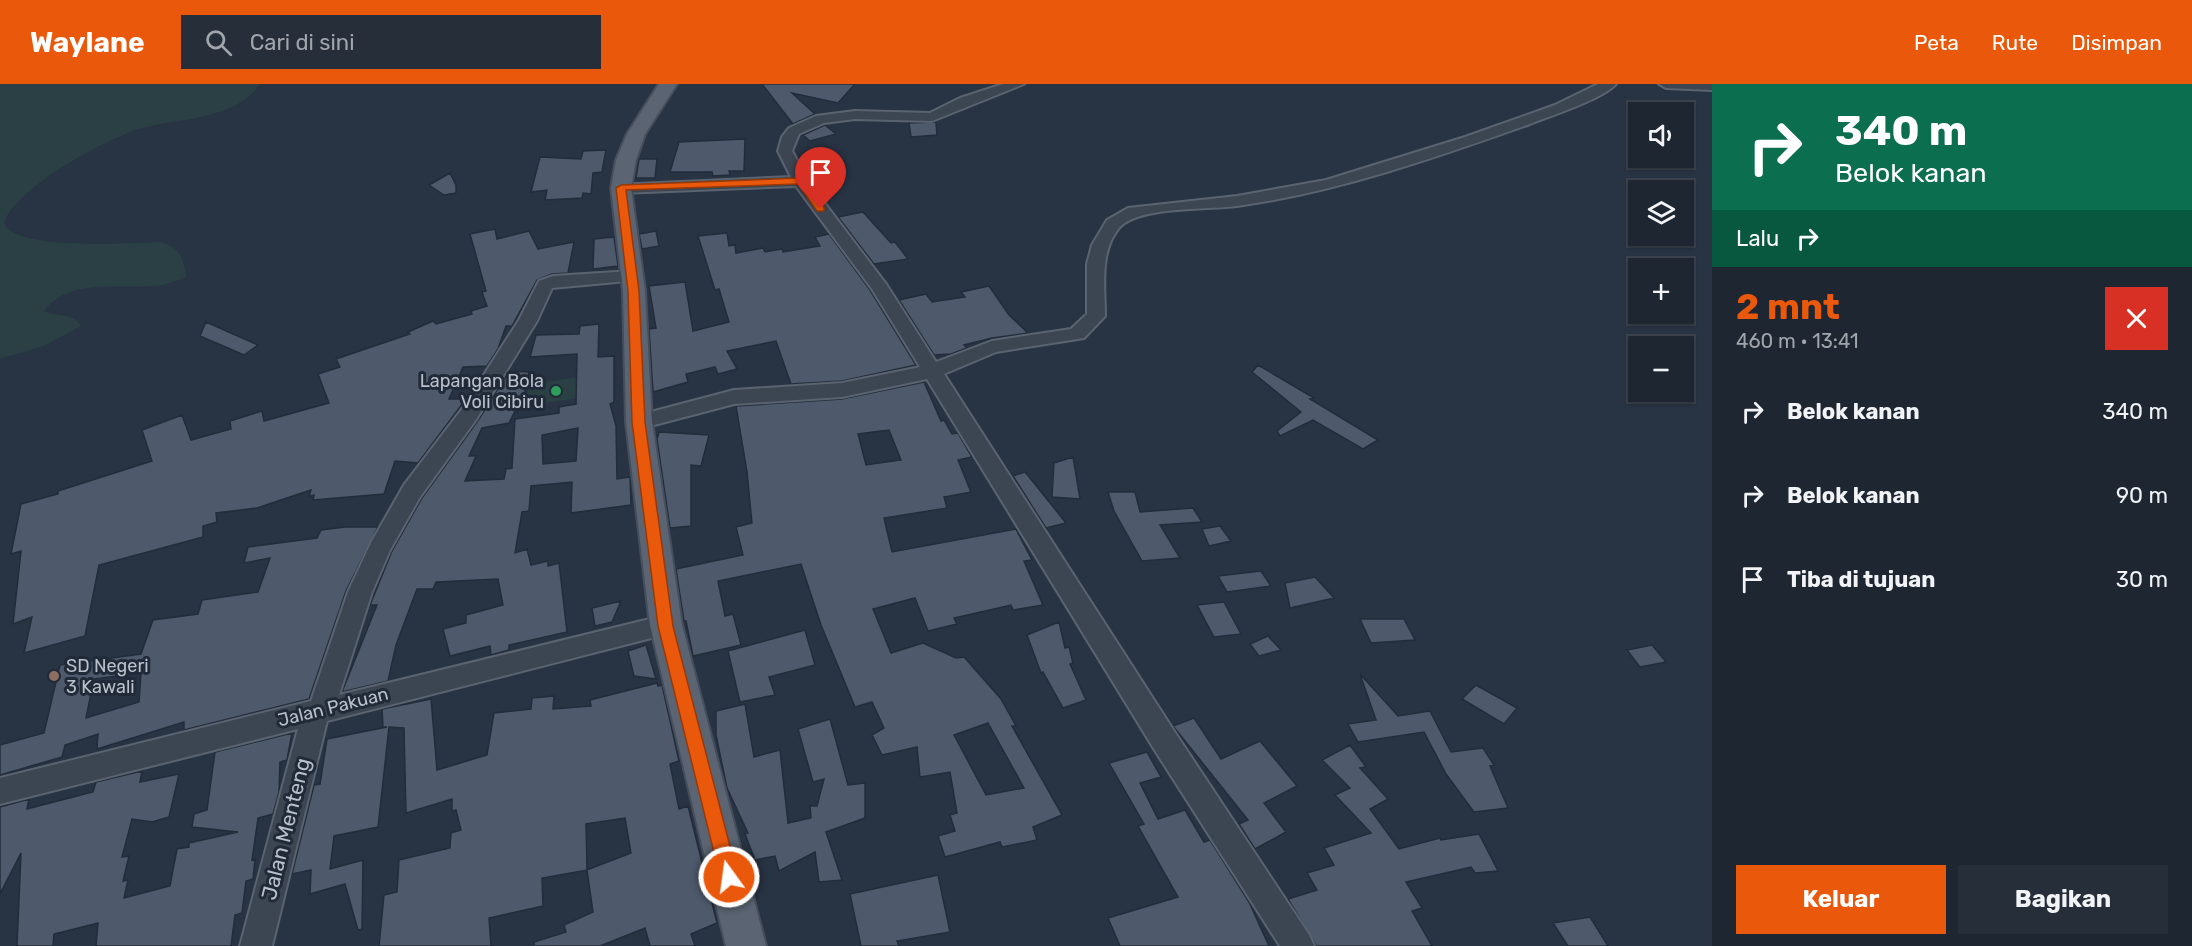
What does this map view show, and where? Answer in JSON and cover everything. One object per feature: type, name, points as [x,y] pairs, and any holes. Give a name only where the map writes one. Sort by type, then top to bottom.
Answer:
[{"type":"main road","points":[[668,84],[636,134],[626,160],[621,188],[632,276],[639,422],[666,626],[746,946]]},
{"type":"street","points":[[1017,84],[965,101],[932,117],[845,115],[807,123],[794,131],[786,143],[789,161],[800,181],[873,277],[1164,740],[1298,946]]},
{"type":"street","points":[[639,422],[734,397],[765,393],[843,390],[932,371],[982,349],[1069,336],[1084,330],[1096,316],[1096,264],[1100,245],[1113,224],[1134,211],[1237,201],[1329,184],[1470,140],[1549,112],[1609,84]]},
{"type":"street","points":[[1666,84],[1712,86]]},
{"type":"street","points":[[621,188],[800,181]]},
{"type":"street","name":"Jalan Menteng","points":[[256,946],[318,711],[360,592],[379,549],[412,491],[470,412],[528,321],[545,285],[553,281],[632,276]]},
{"type":"street","name":"Jalan Pakuan","points":[[0,791],[666,626]]},
{"type":"green space","points":[[0,84],[260,84],[236,105],[221,111],[142,128],[107,142],[64,166],[25,195],[12,209],[4,223],[12,232],[50,242],[101,244],[160,242],[172,247],[179,254],[184,264],[186,277],[159,285],[95,287],[66,294],[44,311],[74,319],[81,326],[44,346],[0,359]]},
{"type":"green space","name":"Lapangan Bola Voli Cibiru","points":[[587,376],[584,397],[519,407],[532,384]]},
{"type":"building","points":[[762,84],[855,84],[838,103],[792,93],[815,114],[793,124]]},
{"type":"building","points":[[936,122],[937,135],[911,137],[909,123]]},
{"type":"building","points":[[825,125],[836,134],[810,141],[803,135]]},
{"type":"building","points":[[745,139],[744,171],[729,171],[730,175],[713,176],[712,172],[670,172],[679,142]]},
{"type":"building","points":[[606,150],[602,172],[593,173],[591,194],[583,193],[582,198],[545,200],[547,190],[531,192],[540,157],[581,159],[583,151]]},
{"type":"building","points":[[639,159],[657,159],[655,178],[636,178]]},
{"type":"building","points":[[450,173],[456,185],[456,193],[444,195],[429,185]]},
{"type":"building","points":[[863,212],[891,243],[895,242],[908,259],[874,264],[838,217]]},
{"type":"building","points":[[495,229],[497,239],[529,231],[538,249],[574,242],[568,273],[552,274],[537,280],[512,326],[506,326],[498,349],[487,366],[463,367],[449,399],[466,399],[418,463],[395,461],[384,494],[313,500],[314,495],[309,496],[311,490],[257,508],[216,513],[217,522],[203,526],[203,537],[99,565],[85,636],[24,653],[32,617],[13,624],[21,551],[11,554],[21,504],[58,494],[58,491],[152,461],[142,430],[182,415],[191,440],[231,429],[230,421],[262,411],[264,421],[329,403],[318,374],[340,367],[336,359],[410,334],[408,332],[433,321],[436,324],[472,314],[471,311],[487,306],[482,292],[486,291],[470,234]]},
{"type":"building","points":[[656,231],[659,246],[642,249],[639,234]]},
{"type":"building","points":[[727,233],[729,246],[735,245],[736,253],[763,248],[765,252],[782,249],[783,252],[820,246],[815,237],[829,234],[870,290],[916,365],[842,381],[791,384],[776,341],[727,351],[737,369],[718,374],[715,367],[686,374],[688,382],[653,392],[649,329],[656,328],[649,286],[685,282],[693,331],[729,322],[719,289],[715,290],[698,236]]},
{"type":"building","points":[[614,237],[618,266],[593,269],[594,239]]},
{"type":"building","points":[[989,286],[1009,315],[1028,333],[964,345],[967,348],[951,354],[934,355],[899,300],[926,294],[932,302],[965,297],[961,292]]},
{"type":"building","points":[[206,322],[258,345],[244,355],[200,336]]},
{"type":"building","points":[[599,324],[598,357],[614,356],[614,402],[610,404],[616,426],[617,479],[630,477],[631,505],[571,513],[572,482],[531,486],[529,511],[522,512],[515,553],[527,549],[531,565],[548,561],[548,566],[559,563],[567,632],[509,645],[509,650],[491,655],[490,646],[450,656],[443,629],[466,623],[466,615],[503,605],[498,579],[436,582],[433,589],[417,589],[396,645],[388,681],[342,692],[377,605],[370,605],[392,551],[422,498],[479,419],[509,371],[530,372],[522,387],[527,387],[509,423],[482,428],[469,456],[476,456],[465,481],[504,479],[506,469],[512,468],[515,419],[559,413],[559,407],[576,404],[577,354],[530,357],[536,335],[579,334],[580,326]],"holes":[[[578,428],[576,461],[543,464],[542,435]]]},
{"type":"building","points":[[1258,365],[1378,440],[1363,449],[1313,420],[1280,436],[1277,431],[1301,412],[1252,372]]},
{"type":"building","points":[[924,382],[941,421],[944,420],[952,434],[958,433],[972,457],[958,460],[971,492],[944,497],[947,508],[884,518],[892,552],[1016,529],[1032,560],[1024,561],[1043,605],[1013,610],[1011,605],[954,618],[957,624],[928,631],[915,598],[873,609],[891,653],[923,643],[956,658],[964,657],[1001,699],[1016,726],[1012,726],[1062,815],[1033,827],[1037,840],[1002,847],[1000,842],[945,857],[938,836],[955,831],[950,815],[957,813],[950,772],[920,777],[917,747],[882,755],[872,735],[884,728],[872,702],[855,707],[821,625],[801,564],[718,581],[725,616],[733,614],[741,645],[693,656],[686,621],[684,621],[676,569],[743,555],[736,527],[752,523],[747,472],[736,406],[842,399]],"holes":[[[889,430],[901,460],[866,465],[858,434]],[[988,723],[1024,788],[986,795],[954,735]]]},
{"type":"building","points":[[659,432],[709,435],[701,466],[691,465],[691,526],[670,528],[657,439]]},
{"type":"building","points":[[1073,457],[1080,499],[1052,497],[1054,463]]},
{"type":"building","points":[[1025,472],[1066,523],[1046,528],[1013,476]]},
{"type":"building","points":[[1108,492],[1135,492],[1140,512],[1193,508],[1202,522],[1160,525],[1180,558],[1142,561],[1114,511]]},
{"type":"building","points":[[1220,526],[1231,541],[1209,546],[1202,529]]},
{"type":"building","points":[[378,527],[346,591],[309,699],[184,730],[184,722],[97,749],[98,734],[65,745],[62,757],[0,775],[0,745],[44,733],[60,665],[141,654],[153,620],[198,614],[202,600],[258,592],[270,558],[244,563],[248,547],[317,538],[321,530]],"holes":[[[141,673],[139,702],[86,718],[94,679]]]},
{"type":"building","points":[[1261,571],[1271,586],[1227,592],[1218,576]]},
{"type":"building","points":[[1315,577],[1334,598],[1290,608],[1285,583]]},
{"type":"building","points":[[621,601],[612,622],[595,626],[592,608]]},
{"type":"building","points":[[1224,602],[1241,634],[1214,637],[1197,605]]},
{"type":"building","points":[[1360,619],[1404,619],[1415,640],[1371,643]]},
{"type":"building","points":[[1059,622],[1065,648],[1069,647],[1073,663],[1070,664],[1086,700],[1063,708],[1043,672],[1041,673],[1027,635]]},
{"type":"building","points":[[805,630],[815,665],[769,677],[775,695],[740,702],[728,651]]},
{"type":"building","points":[[1268,636],[1281,650],[1259,656],[1250,644]]},
{"type":"building","points":[[646,645],[656,679],[634,676],[628,651]]},
{"type":"building","points":[[1652,645],[1666,662],[1640,667],[1627,650]]},
{"type":"building","points":[[1360,674],[1398,716],[1430,711],[1451,752],[1483,748],[1494,765],[1490,766],[1508,808],[1474,812],[1446,774],[1424,732],[1358,742],[1348,724],[1376,720]]},
{"type":"building","points":[[657,683],[658,686],[662,685],[679,761],[670,764],[679,809],[688,806],[717,923],[691,934],[695,946],[650,946],[645,928],[600,946],[534,946],[534,942],[566,932],[564,925],[593,912],[587,870],[542,878],[543,906],[489,918],[491,946],[379,946],[384,895],[397,892],[399,860],[450,848],[451,833],[461,830],[456,810],[452,811],[452,799],[406,813],[404,728],[389,727],[378,827],[334,836],[330,869],[363,860],[362,929],[358,930],[345,884],[310,894],[311,870],[292,874],[314,785],[320,784],[327,739],[387,727],[383,727],[382,709],[431,699],[437,770],[487,755],[494,713],[531,709],[532,698],[554,696],[553,709],[591,706],[590,700]],"holes":[[[625,818],[631,853],[587,870],[586,824]]]},
{"type":"building","points":[[1476,685],[1517,708],[1504,724],[1462,699]]},
{"type":"building","points":[[745,704],[754,757],[780,750],[788,823],[811,818],[810,806],[817,806],[824,779],[813,782],[798,729],[830,719],[848,785],[865,783],[865,818],[826,832],[842,880],[819,882],[815,852],[779,871],[775,856],[755,860],[745,834],[748,833],[727,788],[716,735],[716,711]]},
{"type":"building","points":[[1194,718],[1221,759],[1260,741],[1297,786],[1264,803],[1286,832],[1255,849],[1239,824],[1248,820],[1173,726]]},
{"type":"building","points":[[292,733],[287,760],[280,762],[279,792],[273,814],[258,818],[252,860],[255,859],[253,879],[246,881],[242,913],[235,915],[231,946],[96,946],[98,923],[54,934],[53,946],[17,946],[21,853],[0,894],[0,807],[29,799],[27,809],[93,792],[96,782],[142,771],[140,782],[179,774],[169,817],[152,822],[132,819],[122,857],[129,856],[123,881],[128,880],[124,898],[170,886],[177,849],[189,847],[189,843],[238,832],[192,827],[194,814],[207,810],[215,752]]},
{"type":"building","points":[[1350,745],[1366,767],[1360,768],[1388,799],[1370,809],[1399,849],[1440,838],[1441,840],[1479,834],[1498,871],[1475,873],[1471,867],[1406,882],[1422,908],[1412,911],[1432,946],[1316,946],[1288,899],[1317,890],[1307,873],[1334,865],[1324,848],[1371,833],[1335,795],[1350,788],[1322,760]]},
{"type":"building","points":[[1147,752],[1161,777],[1140,783],[1158,819],[1185,810],[1204,842],[1210,840],[1249,902],[1269,946],[1120,946],[1108,918],[1178,897],[1138,826],[1144,824],[1109,763]]},
{"type":"building","points":[[938,875],[950,932],[897,941],[899,946],[861,946],[850,894]]},
{"type":"building","points":[[1590,917],[1608,946],[1568,946],[1553,923]]},
{"type":"place","name":"Lapangan Bola Voli Cibiru","points":[[556,391]]},
{"type":"place","name":"SD Negeri 3 Kawali","points":[[54,676]]},
{"type":"route","points":[[729,877],[666,626],[639,422],[634,291],[621,188],[723,186],[800,181],[821,209]]}]
